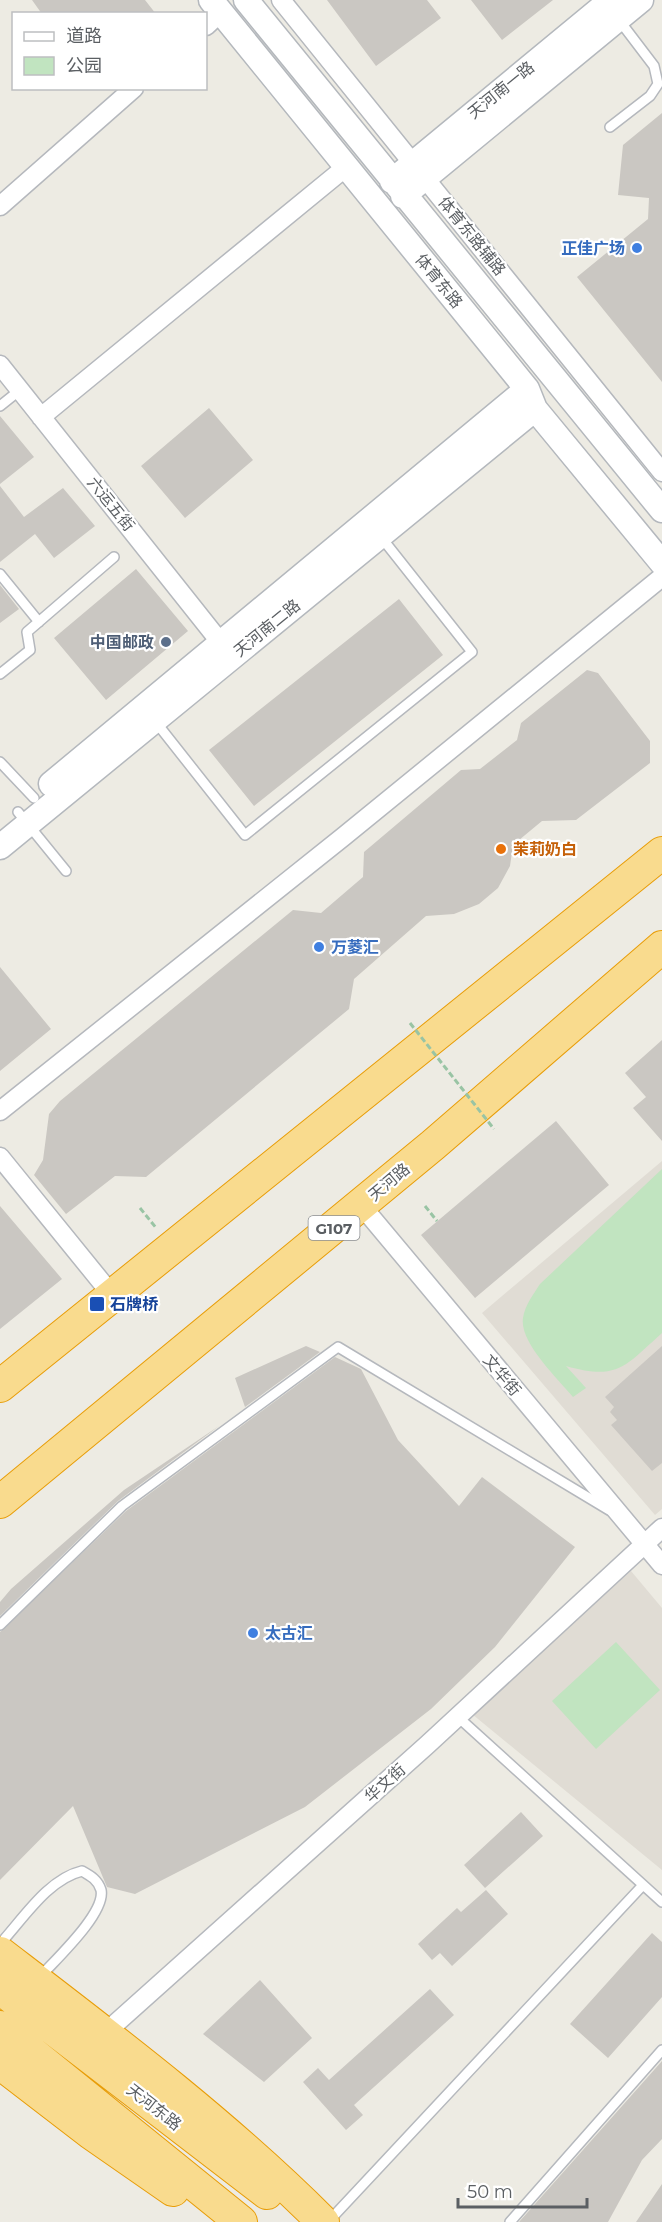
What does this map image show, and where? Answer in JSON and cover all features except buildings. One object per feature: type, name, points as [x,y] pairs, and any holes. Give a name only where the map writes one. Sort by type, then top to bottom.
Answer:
[{"type":"highway","points":[[0,1386],[662,853]]},
{"type":"highway","name":"天河路","points":[[0,1502],[361,1205],[660,952]]},
{"type":"highway","points":[[0,1953],[105,2034],[255,2158],[323,2222]]},
{"type":"highway","name":"天河东路","points":[[0,1988],[244,2177],[310,2222]]},
{"type":"highway","name":"天河东路","points":[[0,2027],[241,2222]]},
{"type":"highway","points":[[0,2063],[124,2157],[224,2222]]},
{"type":"main road","name":"体育东路","points":[[246,0],[397,188],[662,510]]},
{"type":"main road","name":"天河南一路","points":[[397,188],[612,8],[641,0]]},
{"type":"main road","name":"体育东路","points":[[213,12],[346,167],[662,563]]},
{"type":"main road","name":"天河南二路","points":[[0,847],[20,815],[149,714],[531,399]]},
{"type":"main road","name":"天河南二路","points":[[149,714],[221,643],[374,529]]},
{"type":"street","name":"体育东路辅路","points":[[281,0],[662,472]]},
{"type":"street","points":[[0,206],[132,90]]},
{"type":"street","points":[[41,417],[346,167]]},
{"type":"street","name":"六运五街","points":[[0,365],[221,643]]},
{"type":"street","points":[[0,1111],[343,837],[662,577]]},
{"type":"street","points":[[0,1157],[112,1295]]},
{"type":"street","name":"文华街","points":[[361,1205],[662,1565]]},
{"type":"street","name":"华文街","points":[[105,2034],[458,1717],[662,1528]]},
{"type":"lane","points":[[610,128],[650,96],[658,84],[654,66],[612,8]]},
{"type":"lane","points":[[0,406],[20,390]]},
{"type":"lane","points":[[149,714],[245,835],[472,652],[374,529]]},
{"type":"lane","points":[[0,674],[30,650],[27,632],[114,557]]},
{"type":"lane","points":[[0,574],[39,622]]},
{"type":"lane","points":[[0,762],[20,815],[66,870]]},
{"type":"lane","points":[[0,1625],[122,1506],[338,1347],[624,1519]]},
{"type":"lane","points":[[458,1717],[662,1902]]},
{"type":"lane","points":[[0,1944],[39,1900],[68,1874],[82,1871],[94,1878],[101,1891],[98,1908],[75,1939],[36,1981]]},
{"type":"lane","points":[[328,2222],[643,1885]]},
{"type":"lane","points":[[510,2222],[662,2050]]},
{"type":"path","points":[[410,1023],[494,1129]]},
{"type":"path","points":[[425,1206],[437,1221]]},
{"type":"path","points":[[140,1208],[164,1237]]},
{"type":"shaded area","points":[[662,1161],[662,1509],[655,1515],[482,1313]]},
{"type":"shaded area","points":[[631,1571],[662,1608],[662,1870],[472,1714]]},
{"type":"green space","points":[[662,1169],[662,1333],[620,1368],[598,1372],[566,1366],[586,1388],[573,1397],[541,1360],[527,1338],[523,1328],[526,1309],[540,1284]]},
{"type":"green space","points":[[616,1642],[660,1690],[596,1749],[552,1701]]},
{"type":"place","name":"正佳广场","points":[[637,248]]},
{"type":"place","name":"中国邮政","points":[[166,642]]},
{"type":"place","name":"茉莉奶白","points":[[501,849]]},
{"type":"place","name":"万菱汇","points":[[319,947]]},
{"type":"place","name":"石牌桥","points":[[97,1304]]},
{"type":"place","name":"太古汇","points":[[253,1633]]}]
